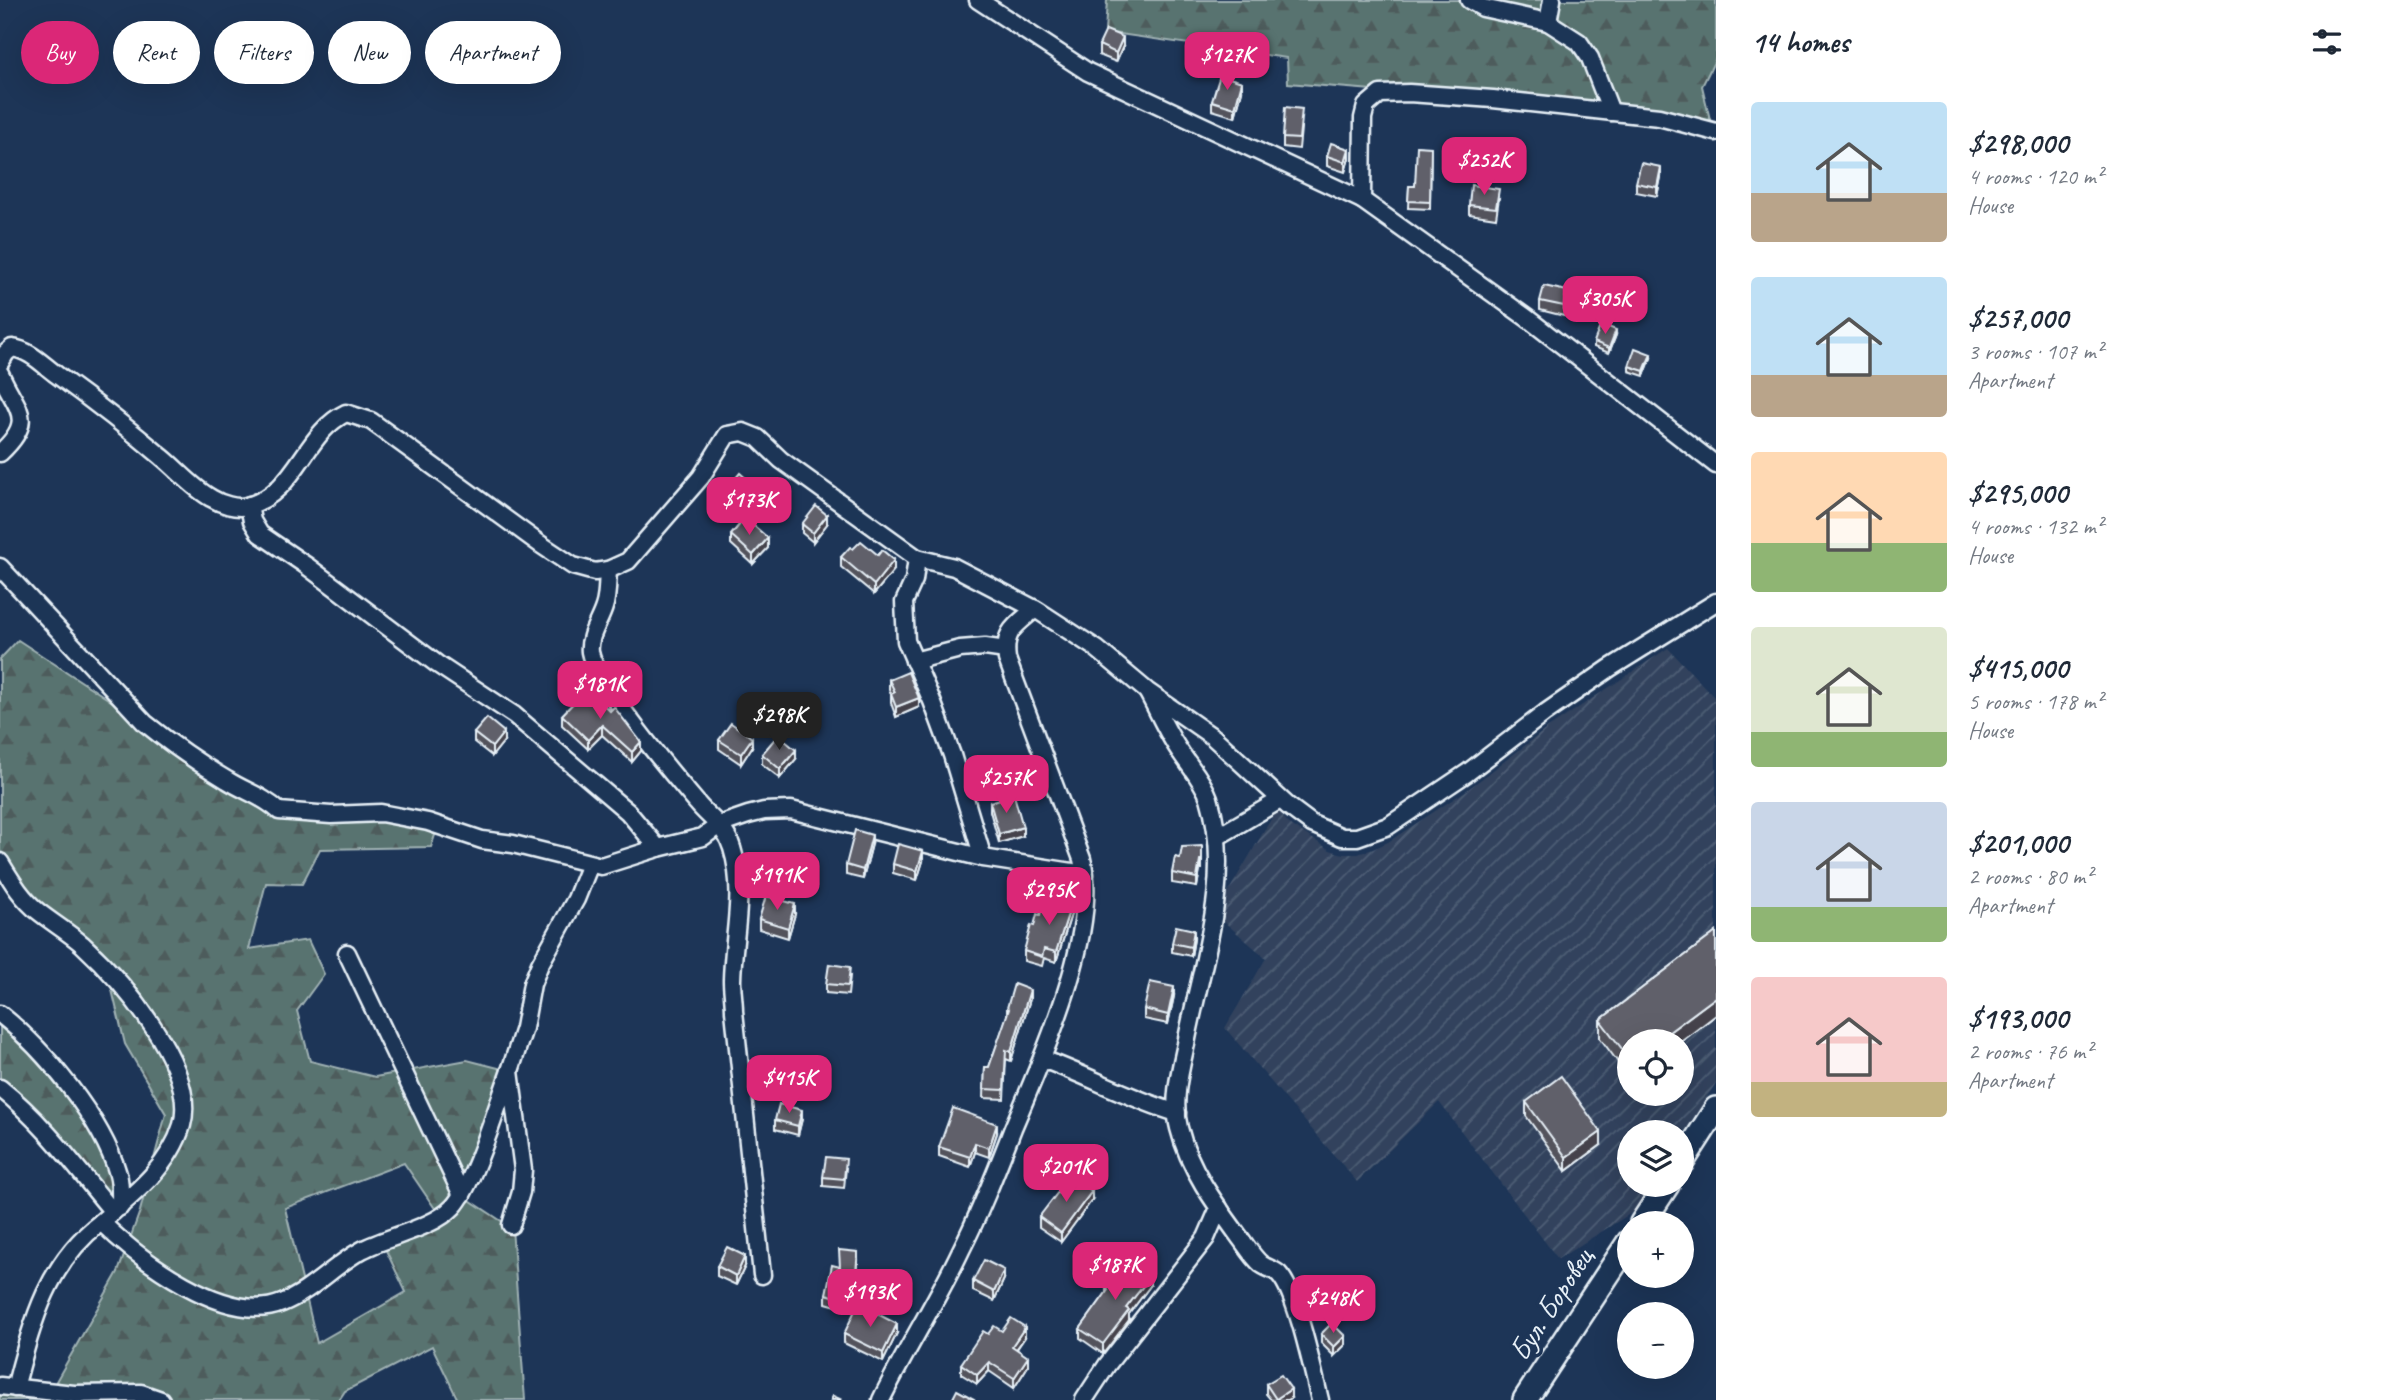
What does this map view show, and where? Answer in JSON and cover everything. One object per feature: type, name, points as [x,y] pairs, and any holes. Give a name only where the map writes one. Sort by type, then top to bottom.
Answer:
[{"type":"street","points":[[978,0],[1088,72],[1362,200],[1527,318],[1716,465]]},
{"type":"street","points":[[1469,0],[1483,8],[1548,22],[1579,42],[1590,58],[1611,111]]},
{"type":"street","points":[[1548,22],[1552,0]]},
{"type":"street","points":[[1362,200],[1363,118],[1366,106],[1380,94],[1409,93],[1493,99],[1611,111],[1659,117],[1716,132]]},
{"type":"street","points":[[0,363],[12,348],[27,352],[103,407],[198,489],[226,505],[249,505],[276,491],[285,483],[322,429],[346,413],[371,421],[573,566],[595,572],[628,561],[701,477],[727,435],[743,432],[758,438],[781,460],[917,558],[954,567],[1035,609],[1097,649],[1147,691],[1213,737],[1280,800],[1312,824],[1342,837],[1357,837],[1388,826],[1467,773],[1545,713],[1610,668],[1716,602]]},
{"type":"street","points":[[0,373],[15,399],[21,419],[17,436],[0,453]]},
{"type":"street","points":[[249,505],[260,534],[437,664],[514,715],[628,812],[658,848]]},
{"type":"street","points":[[917,558],[914,580],[904,602],[906,641],[952,755],[984,858]]},
{"type":"street","points":[[0,567],[145,723],[217,774],[247,792],[265,797],[279,811],[331,815],[381,813],[428,822],[482,840],[513,844],[601,866],[658,848],[703,838],[719,825],[764,811],[791,810],[984,858],[1085,874]]},
{"type":"street","points":[[607,570],[605,605],[594,631],[590,650],[594,663],[610,690],[679,783],[725,830],[732,848],[740,898],[732,979],[734,1012],[762,1275]]},
{"type":"street","points":[[881,1400],[961,1251],[1042,1059],[1082,932],[1085,874],[1072,829],[1007,659],[1005,644],[1011,630],[1035,609]]},
{"type":"street","points":[[914,661],[961,649],[985,647],[1006,650]]},
{"type":"street","points":[[1147,691],[1180,753],[1197,775],[1208,797],[1217,837],[1219,876],[1181,1066],[1177,1113],[1179,1128],[1190,1159],[1219,1208],[1261,1264],[1279,1274],[1301,1327],[1320,1400]]},
{"type":"street","points":[[1217,837],[1280,800]]},
{"type":"street","points":[[0,862],[28,902],[82,944],[127,990],[154,1029],[177,1075],[184,1110],[176,1140],[165,1160],[73,1249],[39,1304],[8,1387],[74,1394],[141,1392],[161,1400]]},
{"type":"street","points":[[0,1088],[51,1136],[111,1214],[124,1244],[149,1263],[198,1292],[222,1301],[264,1306],[280,1304],[296,1296],[359,1251],[440,1216],[452,1208],[462,1195],[510,1071],[540,964],[576,899],[590,864]]},
{"type":"street","points":[[347,953],[462,1195]]},
{"type":"street","points":[[0,1014],[40,1050],[99,1133],[119,1177],[111,1214]]},
{"type":"street","points":[[1042,1059],[1104,1083],[1143,1102],[1177,1113]]},
{"type":"street","points":[[510,1071],[523,1170],[521,1192],[511,1225]]},
{"type":"street","points":[[1694,1143],[1716,1109]]},
{"type":"street","points":[[1084,1400],[1107,1365],[1206,1238],[1219,1208]]},
{"type":"street","name":"Бул. Боровец","points":[[1525,1400],[1617,1260]]},
{"type":"shaded area","points":[[1668,648],[1716,699],[1716,1083],[1692,1120],[1617,1120],[1617,1197],[1644,1197],[1636,1210],[1617,1211],[1617,1222],[1558,1259],[1439,1102],[1357,1182],[1225,1028],[1266,958],[1215,914],[1277,809],[1288,823],[1330,850],[1343,854],[1358,854],[1388,842],[1467,790],[1545,730]]},
{"type":"green space","points":[[1107,0],[1716,0],[1716,58],[1702,86],[1713,132],[1409,93],[1288,83],[1287,58],[1105,32]]},
{"type":"green space","points":[[18,640],[279,811],[428,822],[435,835],[431,847],[320,849],[302,884],[266,883],[249,949],[308,940],[324,974],[297,1011],[310,1061],[375,1077],[467,1060],[510,1071],[462,1195],[512,1228],[525,1400],[458,1400],[432,1346],[345,1391],[339,1400],[94,1400],[50,1393],[49,1400],[0,1400],[0,1386],[50,1392],[118,1272],[140,1211],[166,1114],[125,1044],[107,969],[60,926],[0,862],[0,659]],"holes":[[[404,1163],[440,1216],[381,1240],[406,1292],[317,1343],[285,1208]]]},
{"type":"green space","points":[[0,1021],[21,1031],[99,1133],[120,1207],[0,1088]]},
{"type":"building","points":[[1106,30],[1123,37],[1116,53],[1099,45]]},
{"type":"building","points":[[1220,75],[1242,82],[1235,108],[1212,101]]},
{"type":"building","points":[[1285,107],[1302,109],[1299,139],[1283,138]]},
{"type":"building","points":[[1331,143],[1349,149],[1345,162],[1327,156]]},
{"type":"building","points":[[1417,146],[1431,147],[1430,202],[1408,201],[1409,186],[1415,186]]},
{"type":"building","points":[[1641,163],[1661,167],[1657,187],[1636,183]]},
{"type":"building","points":[[1471,185],[1499,189],[1496,208],[1469,205]]},
{"type":"building","points":[[1544,286],[1567,291],[1564,306],[1540,301]]},
{"type":"building","points":[[1601,324],[1616,330],[1609,348],[1594,342]]},
{"type":"building","points":[[1635,348],[1651,354],[1644,371],[1629,366]]},
{"type":"building","points":[[740,473],[765,495],[749,514],[727,495],[732,490],[728,487]]},
{"type":"building","points":[[816,506],[827,515],[813,533],[802,524]]},
{"type":"building","points":[[745,518],[768,538],[753,555],[731,535]]},
{"type":"building","points":[[861,541],[878,555],[882,550],[894,560],[874,585],[841,557],[850,547],[853,549]]},
{"type":"building","points":[[908,672],[919,698],[896,707],[891,694],[895,692],[889,680]]},
{"type":"building","points":[[583,693],[588,698],[592,694],[610,711],[614,707],[641,742],[632,752],[602,725],[588,740],[562,715]]},
{"type":"building","points":[[487,718],[504,732],[492,747],[474,733]]},
{"type":"building","points":[[731,723],[752,738],[741,754],[719,740]]},
{"type":"building","points":[[778,735],[796,750],[780,769],[762,754]]},
{"type":"building","points":[[1014,795],[1023,827],[999,834],[990,802]]},
{"type":"building","points":[[855,830],[872,835],[863,870],[846,865]]},
{"type":"building","points":[[898,844],[923,851],[917,871],[893,864]]},
{"type":"building","points":[[1202,846],[1202,860],[1197,878],[1172,873],[1175,857],[1180,858],[1182,847]]},
{"type":"building","points":[[1061,894],[1073,898],[1056,952],[1044,949],[1042,957],[1024,951],[1031,925],[1034,926],[1037,914],[1040,915],[1043,903],[1057,906]]},
{"type":"building","points":[[766,896],[795,904],[788,928],[759,919]]},
{"type":"building","points":[[1176,926],[1194,930],[1191,947],[1172,943]]},
{"type":"building","points":[[1716,932],[1716,997],[1673,1029],[1617,1029],[1617,1042],[1600,1020]]},
{"type":"building","points":[[829,964],[850,967],[848,986],[826,984]]},
{"type":"building","points":[[1150,982],[1174,987],[1168,1015],[1144,1009]]},
{"type":"building","points":[[1014,984],[1030,990],[1011,1052],[1006,1050],[1004,1090],[984,1089],[985,1067],[989,1067],[1009,1009],[1007,1008]]},
{"type":"building","points":[[1561,1076],[1601,1132],[1566,1157],[1526,1102]]},
{"type":"building","points":[[779,1104],[802,1110],[798,1126],[775,1120]]},
{"type":"building","points":[[953,1108],[997,1124],[989,1148],[975,1143],[970,1157],[939,1147]]},
{"type":"building","points":[[826,1157],[846,1159],[844,1179],[823,1177]]},
{"type":"building","points":[[1071,1176],[1092,1191],[1061,1233],[1039,1217]]},
{"type":"building","points":[[727,1247],[745,1256],[736,1276],[717,1266]]},
{"type":"building","points":[[839,1250],[858,1252],[854,1290],[850,1301],[826,1294],[832,1265],[840,1267]]},
{"type":"building","points":[[984,1260],[1004,1270],[994,1292],[973,1281]]},
{"type":"building","points":[[1127,1260],[1150,1277],[1103,1344],[1080,1329]]},
{"type":"building","points":[[858,1304],[897,1324],[883,1353],[844,1334]]},
{"type":"building","points":[[1011,1318],[1025,1327],[1012,1346],[1028,1357],[1014,1378],[989,1362],[977,1375],[961,1364],[983,1331],[988,1334],[994,1326],[1002,1331]]},
{"type":"building","points":[[1332,1323],[1345,1336],[1334,1347],[1321,1334]]},
{"type":"building","points":[[1281,1375],[1291,1389],[1276,1399],[1266,1384]]},
{"type":"building","points":[[957,1390],[974,1399],[952,1400]]}]
